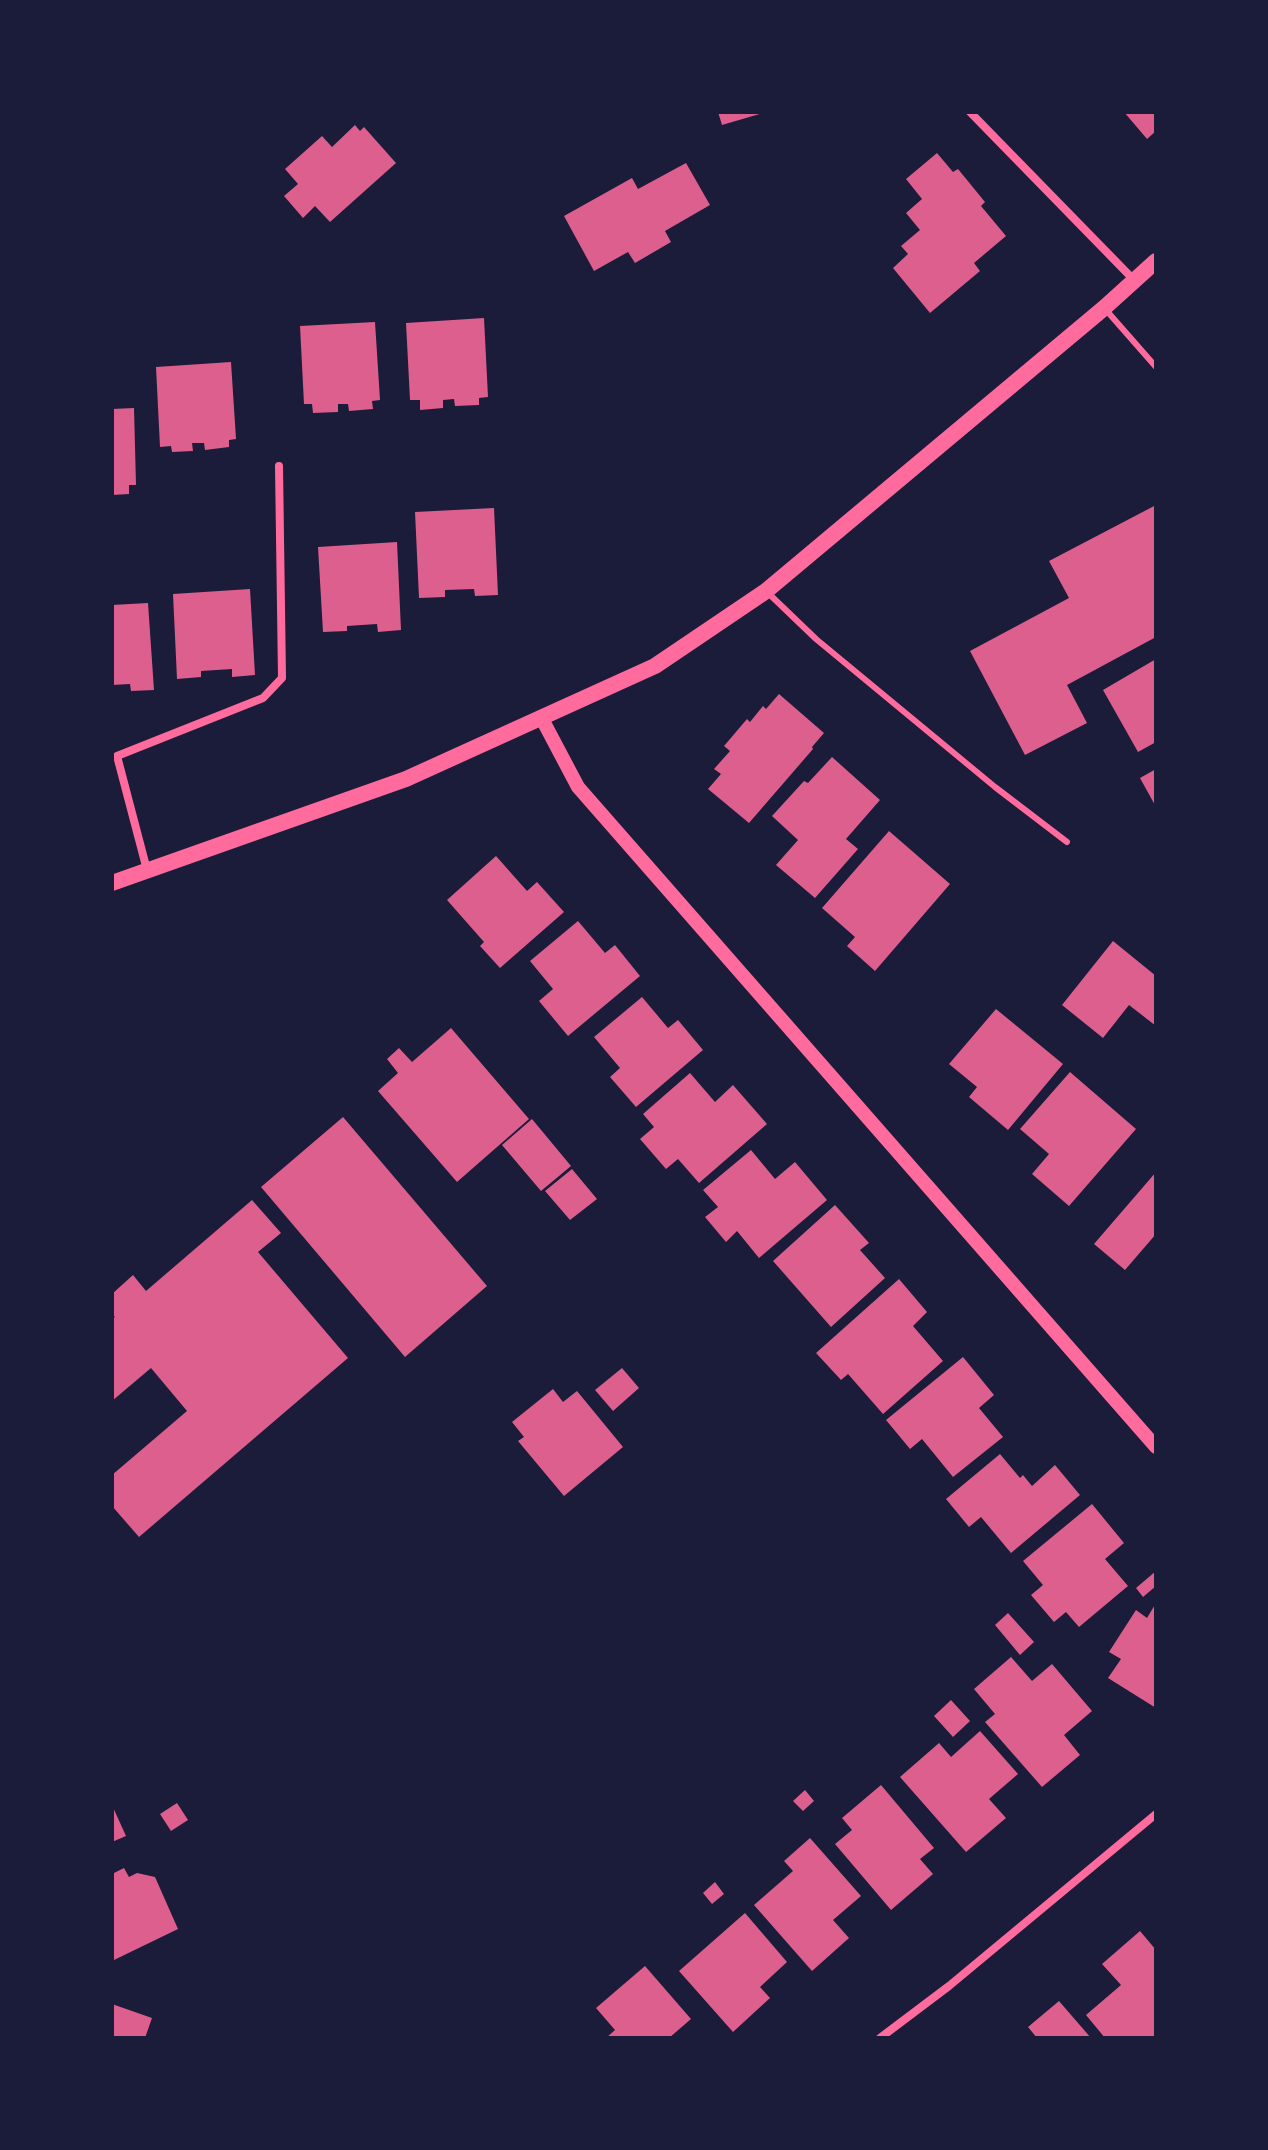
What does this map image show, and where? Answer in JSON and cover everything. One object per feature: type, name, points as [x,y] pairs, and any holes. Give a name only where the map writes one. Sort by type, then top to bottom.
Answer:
[{"type":"main road","points":[[112,883],[406,779],[655,666],[766,591],[1156,261]]},
{"type":"street","points":[[970,112],[1133,279]]},
{"type":"street","points":[[147,871],[114,757],[263,698],[282,678],[279,466]]},
{"type":"street","points":[[541,717],[578,787],[1156,1447]]},
{"type":"street","points":[[880,2038],[949,1986],[1156,1814]]},
{"type":"lane","points":[[1104,308],[1156,367]]},
{"type":"lane","points":[[766,591],[828,649],[995,787],[1067,842]]},
{"type":"building","points":[[718,112],[763,112],[763,113],[722,125]]},
{"type":"building","points":[[1124,112],[1156,112],[1156,131],[1147,139]]},
{"type":"building","points":[[355,125],[360,131],[364,127],[396,163],[330,222],[315,206],[303,218],[284,196],[298,184],[285,169],[322,136],[332,147]]},
{"type":"building","points":[[937,153],[953,172],[958,169],[985,202],[981,206],[1006,236],[974,263],[980,271],[930,313],[893,268],[908,254],[901,246],[920,230],[906,213],[922,199],[906,179]]},
{"type":"building","points":[[686,163],[710,205],[665,231],[671,242],[635,263],[628,252],[594,271],[564,216],[632,178],[638,189]]},
{"type":"building","points":[[484,318],[488,397],[479,398],[479,405],[455,406],[454,399],[443,400],[443,408],[420,410],[420,400],[410,400],[406,323]]},
{"type":"building","points":[[375,322],[380,400],[372,401],[373,409],[349,411],[348,404],[338,404],[338,412],[313,413],[312,404],[304,404],[300,326]]},
{"type":"building","points":[[231,362],[236,439],[229,440],[229,447],[205,450],[204,443],[192,443],[193,451],[172,452],[171,446],[160,447],[156,367]]},
{"type":"building","points":[[134,408],[136,485],[129,485],[129,494],[112,495],[112,409]]},
{"type":"building","points":[[1156,505],[1156,637],[1067,685],[1087,723],[1025,755],[970,651],[1069,598],[1049,561]]},
{"type":"building","points":[[494,508],[498,595],[475,596],[474,589],[445,590],[445,597],[419,598],[415,512]]},
{"type":"building","points":[[397,542],[401,630],[378,632],[377,624],[347,626],[347,631],[323,632],[318,547]]},
{"type":"building","points":[[250,589],[255,675],[232,677],[232,669],[201,671],[201,677],[177,679],[173,594]]},
{"type":"building","points":[[148,603],[154,690],[131,691],[130,684],[112,685],[112,605]]},
{"type":"building","points":[[1156,659],[1156,742],[1138,752],[1103,690]]},
{"type":"building","points":[[779,694],[824,733],[749,823],[708,789],[721,774],[714,769],[730,751],[724,746],[747,719],[750,722],[763,706],[766,709]]},
{"type":"building","points":[[832,757],[880,800],[846,839],[858,849],[815,898],[776,865],[798,840],[772,816],[804,781],[808,783]]},
{"type":"building","points":[[1156,769],[1156,807],[1140,778]]},
{"type":"building","points":[[889,831],[950,884],[875,971],[847,946],[855,937],[822,908]]},
{"type":"building","points":[[496,856],[527,891],[537,882],[564,912],[500,968],[480,946],[484,942],[447,900]]},
{"type":"building","points":[[578,921],[605,953],[615,945],[640,976],[568,1036],[539,1001],[553,989],[530,961]]},
{"type":"building","points":[[1113,941],[1156,976],[1156,1026],[1129,1005],[1103,1038],[1062,1005]]},
{"type":"building","points":[[642,997],[668,1028],[678,1020],[703,1050],[636,1107],[610,1077],[620,1068],[594,1037]]},
{"type":"building","points":[[996,1009],[1063,1064],[1008,1130],[969,1097],[977,1087],[949,1064]]},
{"type":"building","points":[[451,1028],[529,1119],[457,1182],[378,1091],[398,1073],[387,1059],[399,1048],[412,1062]]},
{"type":"building","points":[[1070,1072],[1136,1129],[1069,1206],[1032,1174],[1049,1154],[1020,1129]]},
{"type":"building","points":[[690,1073],[715,1102],[733,1085],[767,1124],[699,1183],[678,1159],[666,1169],[640,1139],[654,1127],[643,1114]]},
{"type":"building","points":[[343,1117],[487,1286],[405,1357],[261,1187]]},
{"type":"building","points":[[532,1119],[571,1166],[541,1191],[502,1145]]},
{"type":"building","points":[[751,1150],[775,1179],[795,1162],[827,1200],[759,1258],[737,1231],[726,1242],[705,1217],[718,1207],[703,1190]]},
{"type":"building","points":[[572,1169],[597,1199],[570,1220],[545,1191]]},
{"type":"building","points":[[1156,1172],[1156,1234],[1125,1270],[1094,1244]]},
{"type":"building","points":[[252,1200],[281,1233],[258,1252],[348,1358],[139,1537],[112,1506],[112,1475],[187,1411],[151,1368],[112,1401],[112,1319],[115,1317],[112,1314],[112,1294],[133,1275],[146,1291]]},
{"type":"building","points":[[835,1205],[869,1243],[860,1250],[885,1278],[831,1327],[773,1261]]},
{"type":"building","points":[[899,1279],[927,1312],[913,1326],[943,1361],[883,1414],[848,1374],[841,1380],[816,1353]]},
{"type":"building","points":[[963,1357],[994,1395],[979,1408],[1003,1437],[953,1477],[922,1439],[910,1449],[886,1420]]},
{"type":"building","points":[[622,1368],[639,1388],[613,1411],[595,1390]]},
{"type":"building","points":[[553,1389],[563,1402],[577,1391],[623,1447],[564,1496],[518,1441],[524,1437],[512,1422]]},
{"type":"building","points":[[1000,1454],[1020,1478],[1023,1475],[1032,1486],[1055,1465],[1080,1495],[1011,1553],[981,1517],[969,1527],[946,1499]]},
{"type":"building","points":[[1092,1504],[1124,1543],[1105,1559],[1128,1586],[1079,1627],[1066,1612],[1054,1622],[1031,1595],[1043,1585],[1023,1561]]},
{"type":"building","points":[[1156,1571],[1156,1586],[1143,1597],[1136,1588]]},
{"type":"building","points":[[1156,1603],[1156,1708],[1108,1678],[1121,1659],[1109,1652],[1136,1610],[1147,1618]]},
{"type":"building","points":[[1008,1613],[1034,1642],[1020,1655],[995,1625]]},
{"type":"building","points":[[1011,1657],[1032,1681],[1052,1664],[1092,1711],[1064,1735],[1080,1755],[1042,1787],[985,1722],[995,1714],[974,1689]]},
{"type":"building","points":[[951,1700],[970,1721],[953,1737],[934,1716]]},
{"type":"building","points":[[980,1731],[1018,1774],[989,1799],[1006,1818],[966,1852],[900,1777],[939,1743],[951,1757]]},
{"type":"building","points":[[881,1785],[934,1848],[920,1859],[933,1874],[891,1910],[835,1844],[852,1830],[842,1818]]},
{"type":"building","points":[[805,1790],[814,1801],[803,1811],[793,1801]]},
{"type":"building","points":[[177,1803],[188,1820],[171,1831],[160,1814]]},
{"type":"building","points":[[112,1805],[126,1836],[112,1842]]},
{"type":"building","points":[[810,1838],[861,1896],[833,1920],[849,1938],[812,1971],[754,1905],[793,1871],[784,1861]]},
{"type":"building","points":[[124,1868],[129,1877],[137,1873],[155,1877],[178,1929],[114,1960],[112,1874]]},
{"type":"building","points":[[715,1882],[724,1894],[712,1904],[703,1893]]},
{"type":"building","points":[[745,1913],[787,1962],[760,1987],[770,1998],[733,2032],[679,1971]]},
{"type":"building","points":[[1140,1931],[1156,1950],[1156,2038],[1105,2038],[1086,2015],[1121,1985],[1102,1964]]},
{"type":"building","points":[[645,1966],[691,2019],[669,2038],[606,2038],[615,2030],[596,2008]]},
{"type":"building","points":[[1059,2001],[1091,2038],[1037,2038],[1028,2027]]},
{"type":"building","points":[[112,2004],[152,2018],[145,2038],[112,2038]]}]
